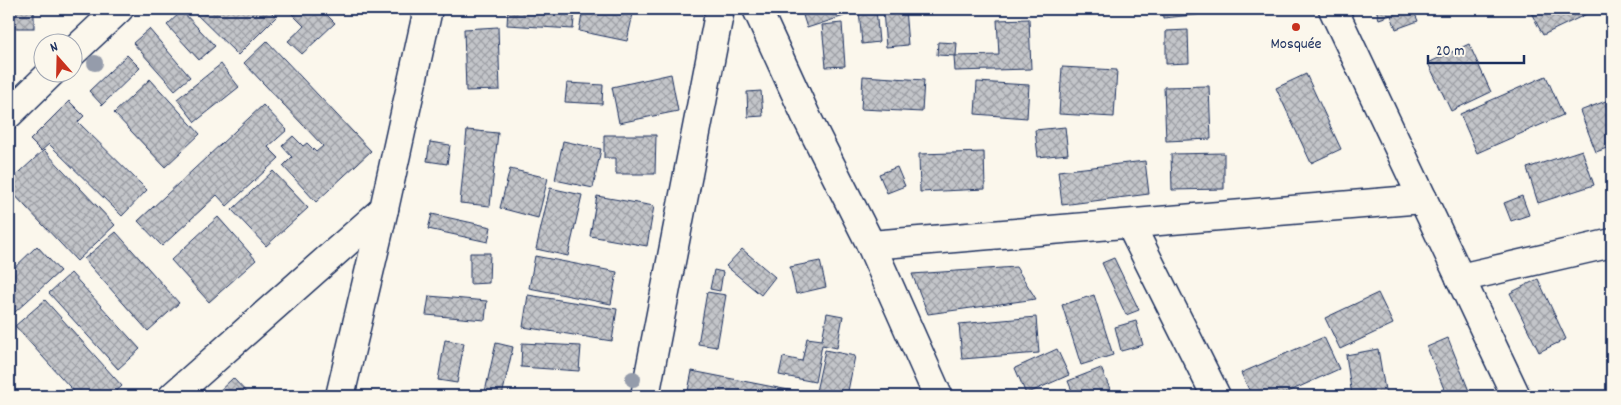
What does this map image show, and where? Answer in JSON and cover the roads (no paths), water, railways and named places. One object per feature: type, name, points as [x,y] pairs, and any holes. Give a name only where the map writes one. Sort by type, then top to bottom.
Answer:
[{"type":"street","points":[[82,44],[119,9]]},
{"type":"street","points":[[340,396],[428,9]]},
{"type":"street","points":[[645,396],[720,9]]},
{"type":"street","points":[[757,9],[806,116],[871,246],[938,396]]},
{"type":"street","points":[[1333,9],[1516,396]]},
{"type":"street","points":[[9,114],[42,82]]},
{"type":"street","points":[[871,246],[1423,200]]},
{"type":"street","points":[[173,396],[384,208]]},
{"type":"street","points":[[1130,224],[1216,396]]},
{"type":"street","points":[[1460,278],[1612,243]]},
{"type":"place","name":"Mosquée","points":[[1296,27]]}]
